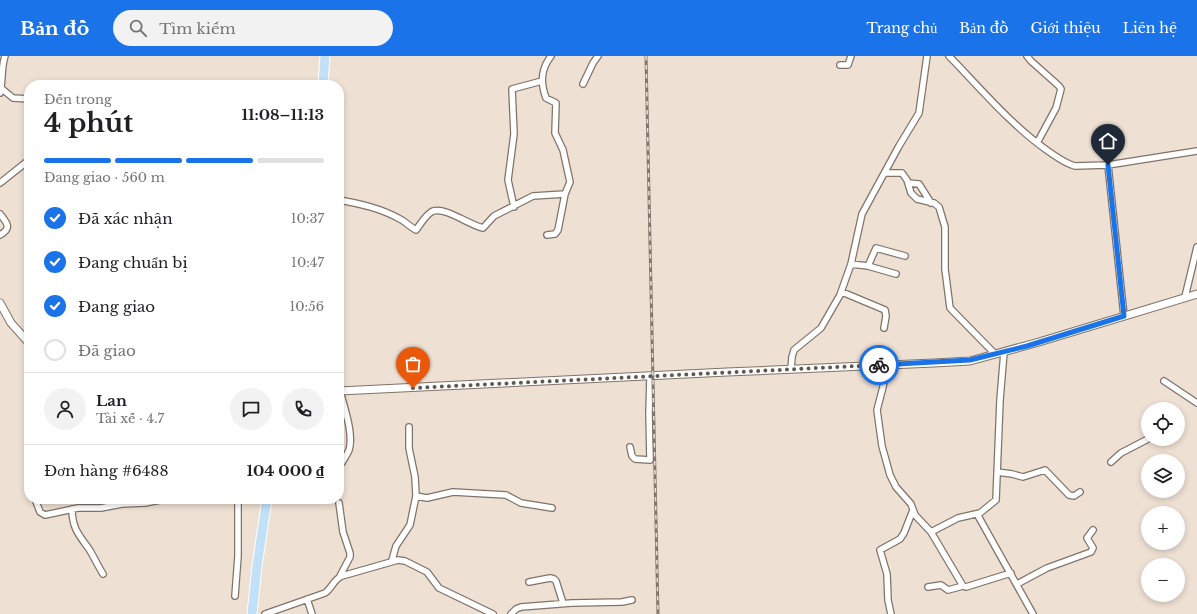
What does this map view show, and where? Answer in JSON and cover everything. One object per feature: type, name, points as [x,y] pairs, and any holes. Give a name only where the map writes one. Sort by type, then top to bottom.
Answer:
[{"type":"highway","points":[[323,80],[325,56]]},
{"type":"highway","points":[[252,614],[257,566],[266,504]]},
{"type":"street","points":[[5,56],[2,68],[0,91],[13,98],[24,99]]},
{"type":"street","points":[[547,235],[555,234],[558,230],[565,194],[569,186],[569,178],[563,150],[555,133],[556,106],[554,102],[546,98],[542,81],[544,68],[551,56]]},
{"type":"street","points":[[583,84],[598,56]]},
{"type":"street","points":[[840,65],[848,65],[850,56]]},
{"type":"street","points":[[791,369],[794,350],[821,328],[830,315],[842,292],[851,264],[862,214],[919,113],[927,56]]},
{"type":"street","points":[[949,56],[1016,125],[1037,143],[1069,165],[1108,165],[1197,151]]},
{"type":"street","points":[[1027,56],[1061,89],[1056,108],[1037,143]]},
{"type":"street","points":[[514,206],[508,180],[514,134],[512,89],[542,81]]},
{"type":"street","points":[[0,183],[24,163]]},
{"type":"street","points":[[1108,165],[1124,316]]},
{"type":"street","points":[[884,173],[902,174],[905,176],[910,191],[916,199],[937,204],[939,207],[944,226],[950,308],[994,354]]},
{"type":"street","points":[[908,183],[918,184],[931,203]]},
{"type":"street","points":[[344,201],[368,205],[380,209],[402,220],[416,230],[428,214],[433,211],[446,212],[483,228],[494,216],[533,196],[565,194]]},
{"type":"street","points":[[0,214],[7,224],[7,228],[0,235]]},
{"type":"street","points":[[1185,297],[1197,247]]},
{"type":"street","points":[[868,266],[876,248],[905,256]]},
{"type":"street","points":[[851,264],[868,266],[896,274]]},
{"type":"street","points":[[842,292],[885,310],[886,316],[884,328]]},
{"type":"street","points":[[344,391],[964,361],[1004,352],[1197,294]]},
{"type":"street","points":[[0,303],[11,323],[24,337]]},
{"type":"street","points":[[931,532],[958,518],[977,514],[994,503],[996,500],[1000,400],[1004,352]]},
{"type":"street","points":[[887,365],[877,410],[882,446],[893,481],[911,504],[915,515],[931,532],[963,586]]},
{"type":"street","points":[[630,447],[632,456],[635,459],[650,460],[650,376]]},
{"type":"street","points":[[1164,381],[1197,403]]},
{"type":"street","points":[[344,411],[349,435],[349,451],[344,459]]},
{"type":"street","points":[[392,560],[396,546],[410,525],[416,496],[415,477],[409,448],[409,426]]},
{"type":"street","points":[[1111,462],[1121,454],[1141,443]]},
{"type":"street","points":[[998,472],[1023,477],[1045,470],[1069,495],[1074,496],[1080,492]]},
{"type":"street","points":[[416,496],[427,498],[453,492],[506,495],[521,503],[552,508]]},
{"type":"street","points":[[38,504],[40,512],[43,515],[72,509],[101,508],[122,504]]},
{"type":"street","points":[[235,596],[238,556],[238,504]]},
{"type":"street","points":[[265,614],[325,593],[340,576],[350,557],[350,553],[343,532],[339,504]]},
{"type":"street","points":[[72,509],[73,522],[80,538],[88,548],[103,574]]},
{"type":"street","points":[[891,614],[888,600],[887,574],[880,550],[900,539],[913,510]]},
{"type":"street","points":[[977,514],[1033,614]]},
{"type":"street","points":[[1017,584],[1047,568],[1091,552],[1093,548],[1087,538],[1093,530]]},
{"type":"street","points":[[340,576],[392,560],[405,561],[427,572],[439,588],[493,614]]},
{"type":"street","points":[[928,587],[941,585],[948,590],[963,586],[966,587],[1011,573]]},
{"type":"street","points":[[529,582],[550,578],[554,579],[563,603]]},
{"type":"street","points":[[307,599],[312,614]]},
{"type":"street","points":[[511,614],[518,608],[563,603],[622,602],[632,600]]},
{"type":"railway","points":[[646,56],[658,614]]},
{"type":"way so far","points":[[413,388],[879,365]]},
{"type":"route","points":[[879,365],[970,360],[1027,346],[1124,316],[1108,165]]}]
